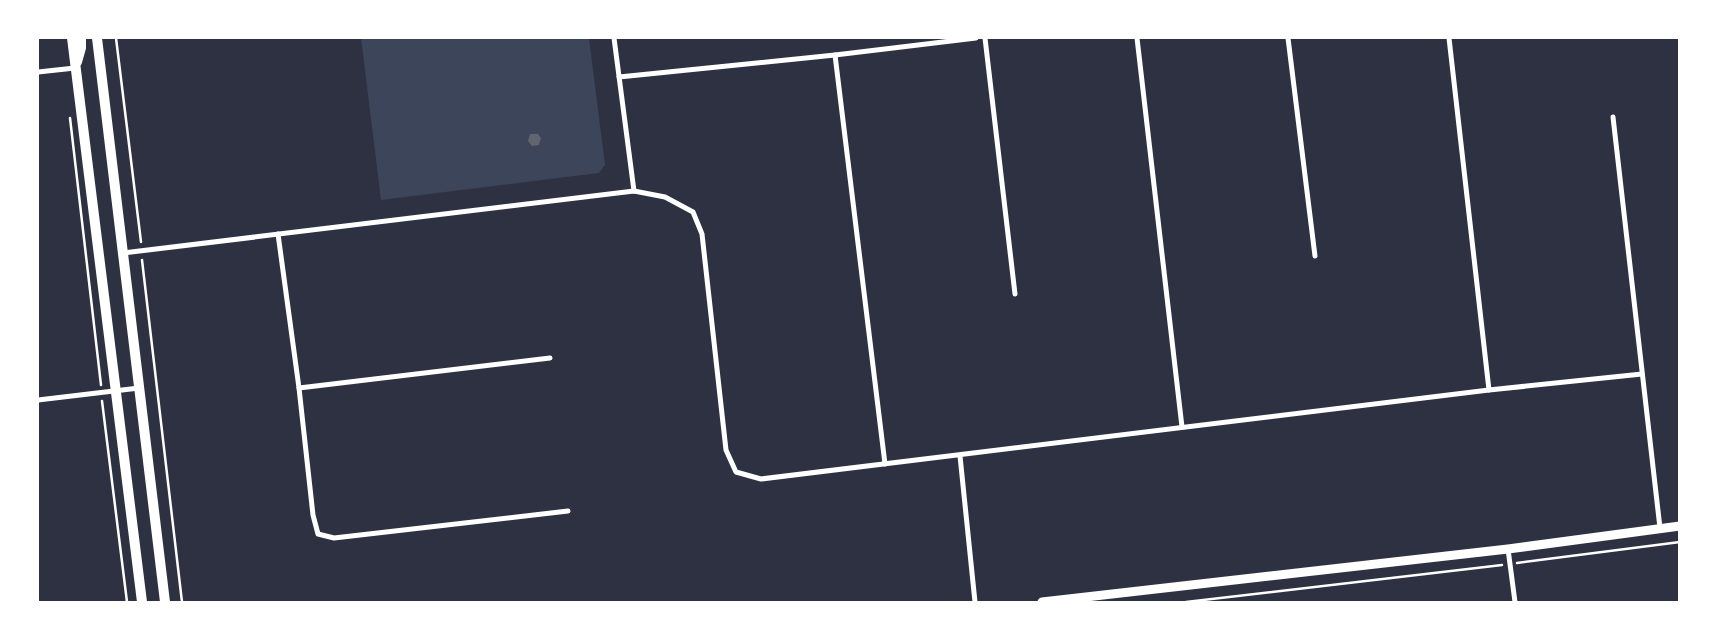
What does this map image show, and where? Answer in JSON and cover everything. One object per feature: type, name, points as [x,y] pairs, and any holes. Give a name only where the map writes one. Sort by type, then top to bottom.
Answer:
[{"type":"main road","points":[[72,38],[142,602]]},
{"type":"main road","points":[[75,68],[81,48],[80,38]]},
{"type":"main road","points":[[97,38],[165,602]]},
{"type":"street","points":[[614,38],[634,191]]},
{"type":"street","points":[[619,77],[836,55],[976,38]]},
{"type":"street","points":[[985,38],[1015,294]]},
{"type":"street","points":[[1137,38],[1182,427]]},
{"type":"street","points":[[1288,38],[1315,256]]},
{"type":"street","points":[[1449,38],[1489,390]]},
{"type":"street","points":[[836,55],[885,464]]},
{"type":"street","points":[[38,72],[75,68]]},
{"type":"street","points":[[1613,117],[1660,528]]},
{"type":"street","points":[[123,252],[634,191],[666,197],[693,212],[702,234],[726,450],[736,472],[761,479],[1489,390],[1642,374]]},
{"type":"street","points":[[278,234],[299,388],[313,515],[318,534],[334,538],[568,511]]},
{"type":"street","points":[[299,388],[550,358]]},
{"type":"street","points":[[38,400],[140,388]]},
{"type":"street","points":[[960,456],[975,602]]},
{"type":"street","points":[[1042,602],[1508,549],[1680,526]]},
{"type":"street","points":[[1508,549],[1515,602]]},
{"type":"path","points":[[116,38],[182,602]]},
{"type":"path","points":[[70,113],[69,124],[127,602]]},
{"type":"path","points":[[1186,602],[1680,542]]},
{"type":"shaded area","points":[[361,38],[589,38],[605,165],[599,173],[381,200]]},
{"type":"building","points":[[530,134],[538,134],[541,138],[539,145],[532,146],[528,141]]}]
